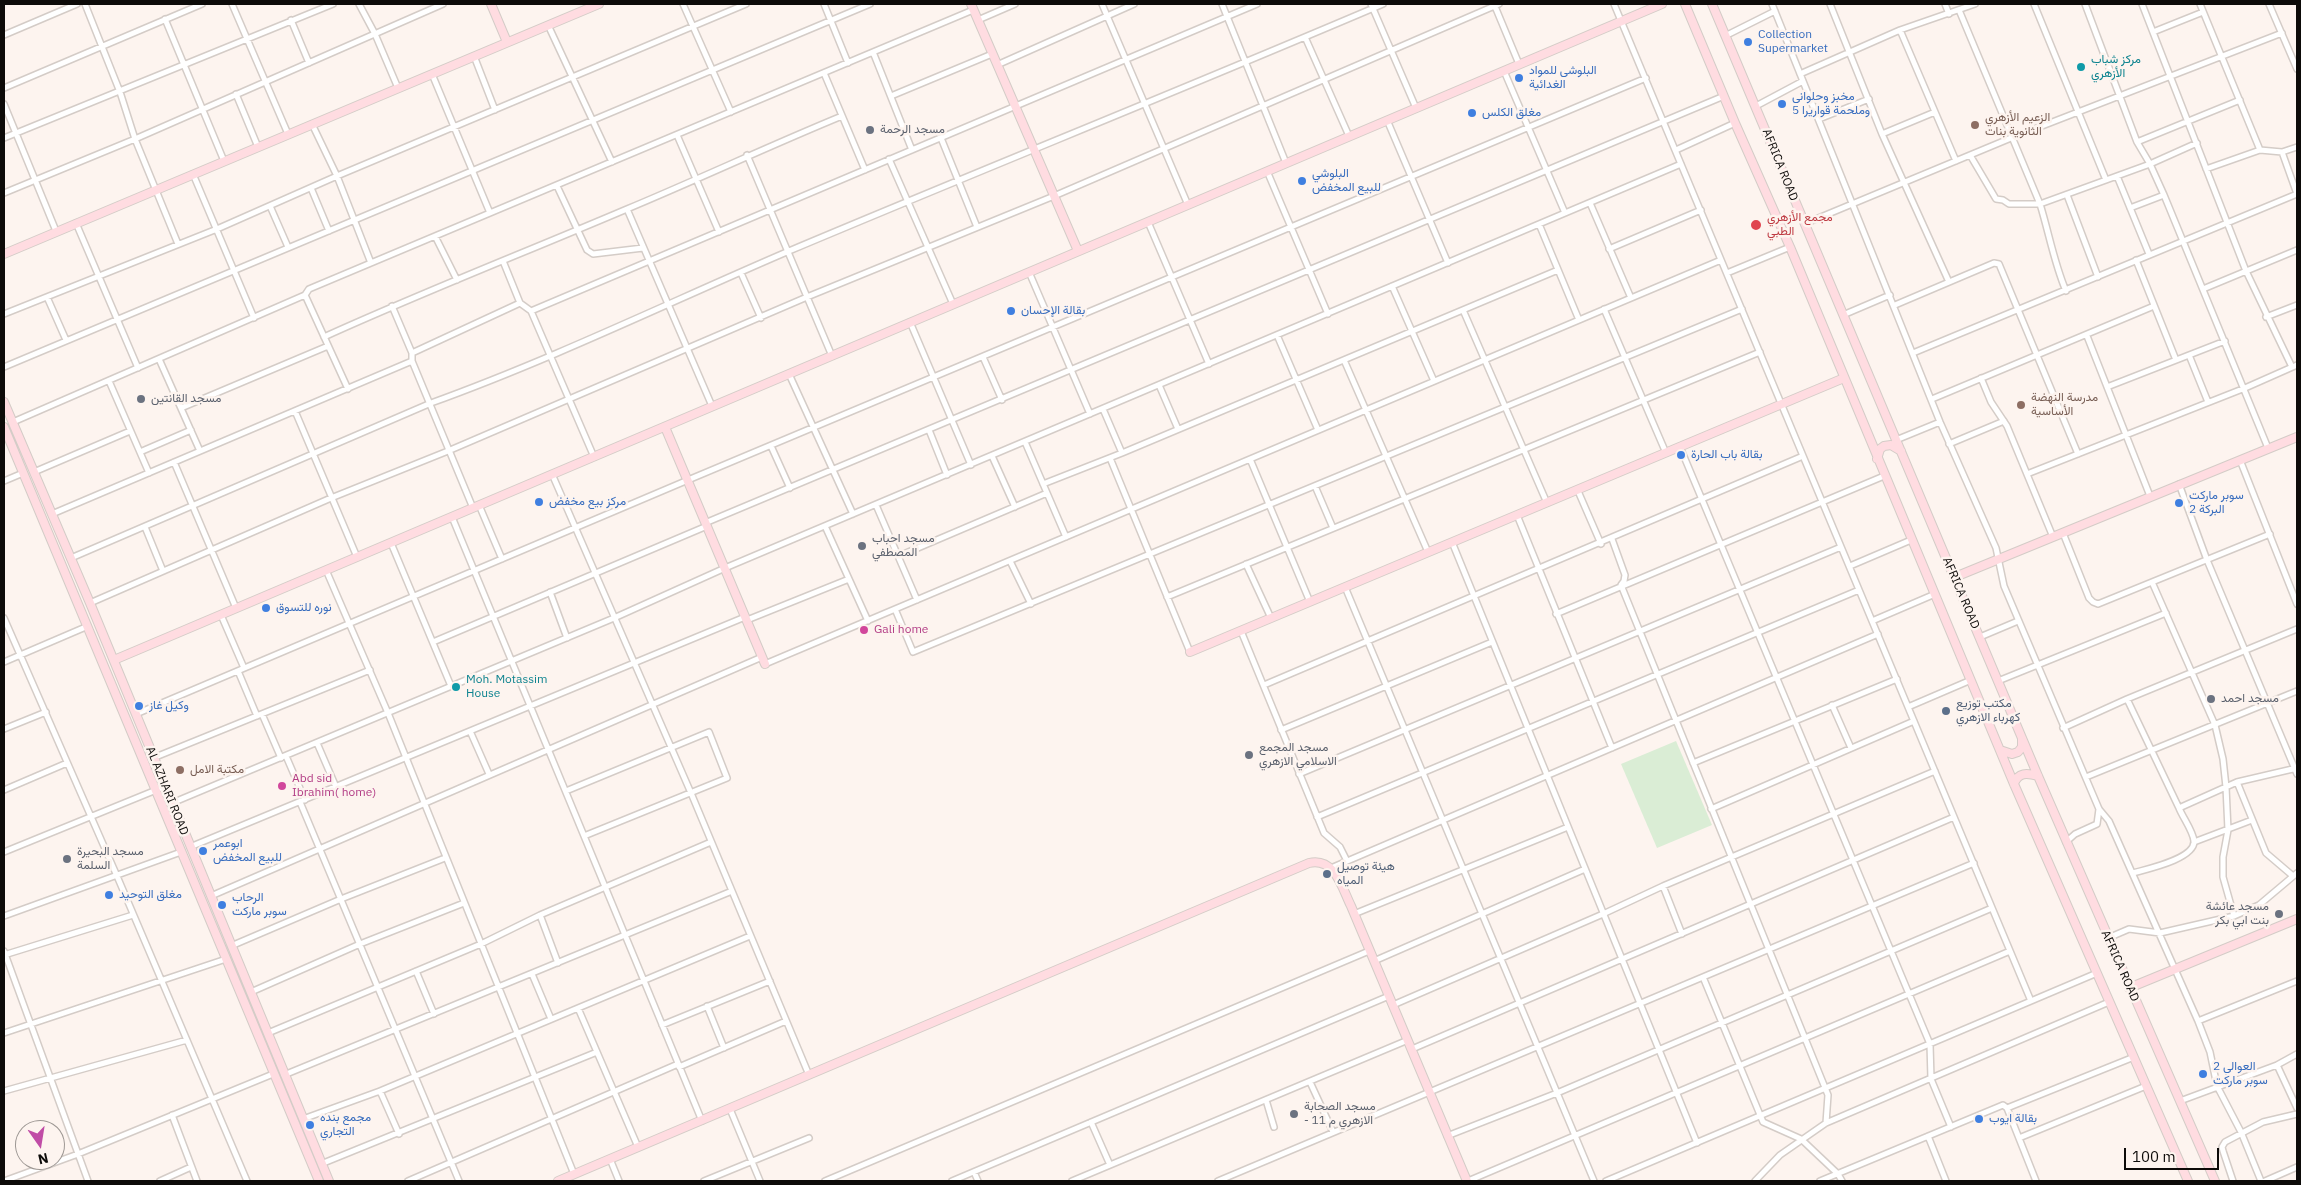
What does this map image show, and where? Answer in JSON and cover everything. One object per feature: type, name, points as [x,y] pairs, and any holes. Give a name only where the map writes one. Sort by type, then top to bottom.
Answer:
[{"type":"street","points":[[4,35],[77,4]]},
{"type":"street","points":[[85,4],[120,92],[135,138],[178,244]]},
{"type":"street","points":[[4,88],[202,4]]},
{"type":"street","points":[[232,4],[288,134]]},
{"type":"street","points":[[4,138],[333,4]]},
{"type":"street","points":[[359,4],[375,34],[398,88]]},
{"type":"street","points":[[4,193],[266,82],[443,4]]},
{"type":"street","points":[[491,4],[507,42]]},
{"type":"street","points":[[4,254],[599,4]]},
{"type":"street","points":[[683,4],[731,112]]},
{"type":"street","points":[[4,314],[217,229],[337,176],[746,4]]},
{"type":"street","points":[[824,4],[848,63]]},
{"type":"street","points":[[4,367],[870,4]]},
{"type":"street","points":[[978,20],[1015,4]]},
{"type":"street","points":[[1102,4],[1188,205]]},
{"type":"street","points":[[997,65],[1134,4]]},
{"type":"street","points":[[1222,4],[1286,163]]},
{"type":"street","points":[[531,311],[1257,4]]},
{"type":"street","points":[[71,558],[431,403],[549,356],[787,252],[1245,64],[1372,6],[1383,4]]},
{"type":"street","points":[[90,603],[331,498],[448,451],[807,297],[1054,196],[1496,4],[1520,64]]},
{"type":"street","points":[[1614,4],[2031,1001]]},
{"type":"street","points":[[114,660],[1662,4]]},
{"type":"street","name":"AFRICA ROAD","points":[[1685,4],[1790,247],[2014,784],[2188,1181]]},
{"type":"street","name":"AFRICA ROAD","points":[[1712,4],[2066,842],[2216,1181]]},
{"type":"street","points":[[1772,4],[1949,444],[1994,542],[2001,580],[2099,809],[2109,821],[2198,1021],[2210,1052],[2217,1086],[2241,1132],[2263,1181],[2297,1167]]},
{"type":"street","points":[[1830,4],[1882,134],[1949,282]]},
{"type":"street","points":[[1945,4],[1949,14]]},
{"type":"street","points":[[1800,74],[1850,54],[1900,30],[1975,4]]},
{"type":"street","points":[[2034,4],[2106,180]]},
{"type":"street","points":[[2085,4],[2137,142],[2164,194],[2268,448]]},
{"type":"street","points":[[2027,474],[2245,388],[2295,366],[2266,317],[2246,271],[2142,4]]},
{"type":"street","points":[[2200,4],[2260,150]]},
{"type":"street","points":[[2269,4],[2297,69]]},
{"type":"street","points":[[1372,6],[1416,108]]},
{"type":"street","points":[[12,422],[254,318],[305,295],[310,289],[848,63],[972,7],[1078,251]]},
{"type":"street","points":[[1958,10],[2040,204],[2050,236],[2056,270],[2066,291]]},
{"type":"street","points":[[1724,36],[1775,11]]},
{"type":"street","points":[[2153,32],[2203,12]]},
{"type":"street","points":[[165,19],[224,161]]},
{"type":"street","points":[[291,20],[309,63]]},
{"type":"street","points":[[548,25],[612,162]]},
{"type":"street","points":[[1900,30],[1956,162]]},
{"type":"street","points":[[1804,224],[2011,138],[2282,33]]},
{"type":"street","points":[[1305,37],[1349,136]]},
{"type":"street","points":[[2290,52],[2297,48]]},
{"type":"street","points":[[873,52],[912,150]]},
{"type":"street","points":[[891,96],[992,54]]},
{"type":"street","points":[[474,56],[495,110]]},
{"type":"street","points":[[1504,71],[1565,213]]},
{"type":"street","points":[[824,73],[865,170]]},
{"type":"street","points":[[432,74],[490,213]]},
{"type":"street","points":[[136,714],[1646,78]]},
{"type":"street","points":[[1756,106],[1803,81]]},
{"type":"street","points":[[236,94],[258,147]]},
{"type":"street","points":[[432,642],[790,488],[1724,96]]},
{"type":"street","points":[[1818,120],[1869,99]]},
{"type":"street","points":[[2137,142],[2240,100]]},
{"type":"street","points":[[4,104],[56,232]]},
{"type":"street","points":[[1882,134],[1935,112]]},
{"type":"street","points":[[324,337],[392,306],[627,209],[747,155],[842,116]]},
{"type":"street","points":[[1387,120],[1410,178],[1448,263]]},
{"type":"street","points":[[1676,150],[1735,123]]},
{"type":"street","points":[[312,124],[337,176],[371,263]]},
{"type":"street","points":[[677,135],[719,232]]},
{"type":"street","points":[[941,138],[977,227]]},
{"type":"street","points":[[1970,155],[1996,199],[2003,200],[2009,204],[2040,204],[2150,164],[2197,144]]},
{"type":"street","points":[[2206,169],[2260,150],[2282,152],[2297,147]]},
{"type":"street","points":[[1913,353],[2297,194],[2282,152]]},
{"type":"street","points":[[747,155],[832,356]]},
{"type":"street","points":[[889,159],[953,304]]},
{"type":"street","points":[[172,803],[567,638],[725,568],[1681,164]]},
{"type":"street","points":[[1268,171],[1328,314]]},
{"type":"street","points":[[193,174],[254,318]]},
{"type":"street","points":[[2117,176],[2149,254]]},
{"type":"street","points":[[557,186],[577,230],[588,250],[593,254],[643,248]]},
{"type":"street","points":[[310,188],[329,230]]},
{"type":"street","points":[[2067,194],[2098,277]]},
{"type":"street","points":[[2130,208],[2164,194]]},
{"type":"street","points":[[1590,203],[1631,298]]},
{"type":"street","points":[[270,206],[288,247]]},
{"type":"street","points":[[627,209],[712,406]]},
{"type":"street","points":[[1609,249],[1701,210]]},
{"type":"street","points":[[1148,222],[1210,364]]},
{"type":"street","points":[[76,223],[138,368]]},
{"type":"street","points":[[1539,224],[1579,320]]},
{"type":"street","points":[[435,236],[457,280]]},
{"type":"street","points":[[1727,273],[1790,247]]},
{"type":"street","points":[[2203,290],[2297,250]]},
{"type":"street","points":[[211,896],[652,704],[895,610],[1721,260]]},
{"type":"street","points":[[2136,260],[2176,360]]},
{"type":"street","points":[[503,261],[520,303],[531,311],[594,457]]},
{"type":"street","points":[[1894,305],[1997,262],[2001,265],[2078,454]]},
{"type":"street","points":[[1043,484],[1110,458],[1558,270]]},
{"type":"street","points":[[1029,272],[1090,414]]},
{"type":"street","points":[[741,273],[761,318]]},
{"type":"street","points":[[1392,286],[1434,381]]},
{"type":"street","points":[[305,295],[348,388]]},
{"type":"street","points":[[1843,315],[1890,295]]},
{"type":"street","points":[[47,297],[66,340]]},
{"type":"street","points":[[412,353],[520,303]]},
{"type":"street","points":[[2266,317],[2297,305]]},
{"type":"street","points":[[392,306],[412,353],[412,361],[431,403],[448,451],[502,559]]},
{"type":"street","points":[[1932,399],[2087,336],[2154,306]]},
{"type":"street","points":[[895,610],[913,652],[1742,309]]},
{"type":"street","points":[[1463,310],[1546,503]]},
{"type":"street","points":[[1604,310],[1666,453]]},
{"type":"street","points":[[910,322],[971,465]]},
{"type":"street","points":[[1277,335],[1318,430]]},
{"type":"street","points":[[2087,336],[2150,496]]},
{"type":"street","points":[[2108,387],[2225,341]]},
{"type":"street","points":[[181,408],[328,346]]},
{"type":"street","points":[[1167,597],[1760,352]]},
{"type":"street","points":[[2189,355],[2208,402]]},
{"type":"street","points":[[983,357],[1002,400]]},
{"type":"street","points":[[159,359],[200,451]]},
{"type":"street","points":[[1344,360],[1428,552]]},
{"type":"street","points":[[52,514],[412,361]]},
{"type":"street","points":[[789,374],[853,514]]},
{"type":"street","points":[[1110,458],[1190,652],[1844,378]]},
{"type":"street","points":[[1981,378],[1990,402],[2004,421],[2053,537]]},
{"type":"street","points":[[109,381],[149,473]]},
{"type":"street","points":[[1158,385],[1178,429]]},
{"type":"street","name":"AL AZHARI ROAD","points":[[4,402],[114,660],[329,1181]]},
{"type":"street","points":[[1103,409],[1122,453]]},
{"type":"street","points":[[295,411],[357,557]]},
{"type":"street","points":[[1949,444],[2004,421]]},
{"type":"street","points":[[1896,440],[1940,422]]},
{"type":"street","points":[[665,426],[763,661]]},
{"type":"street","name":"AL AZHARI ROAD","points":[[4,427],[320,1181]]},
{"type":"street","points":[[140,452],[191,430]]},
{"type":"street","points":[[929,430],[947,475]]},
{"type":"street","points":[[34,472],[130,431]]},
{"type":"street","points":[[1955,577],[2179,484],[2268,448],[2296,439]]},
{"type":"street","points":[[1025,442],[1066,537]]},
{"type":"street","points":[[771,446],[790,488]]},
{"type":"street","points":[[1877,459],[1880,449],[1884,446],[1891,446],[1901,451]]},
{"type":"street","points":[[1680,447],[1930,1044],[1931,1079],[1951,1126]]},
{"type":"street","points":[[992,456],[1015,506]]},
{"type":"street","points":[[1264,685],[1601,544],[1804,456]]},
{"type":"street","points":[[1250,459],[1310,602]]},
{"type":"street","points":[[2240,460],[2297,604]]},
{"type":"street","points":[[174,462],[236,608]]},
{"type":"street","points":[[4,481],[23,473]]},
{"type":"street","points":[[552,474],[671,748],[809,1075]]},
{"type":"street","points":[[1556,614],[1621,585],[1884,476]]},
{"type":"street","points":[[2179,484],[2244,651],[2297,770],[2236,782],[2179,808]]},
{"type":"street","points":[[1315,486],[1333,528]]},
{"type":"street","points":[[1578,491],[1601,544]]},
{"type":"street","points":[[899,556],[1047,492]]},
{"type":"street","points":[[876,505],[917,600]]},
{"type":"street","points":[[1517,515],[1612,748]]},
{"type":"street","points":[[452,517],[702,1121]]},
{"type":"street","points":[[825,526],[868,621]]},
{"type":"street","points":[[145,527],[163,571]]},
{"type":"street","points":[[2062,533],[2093,602],[2103,603],[2270,534]]},
{"type":"street","points":[[1612,539],[1625,577],[1621,585],[1828,1095],[1826,1123]]},
{"type":"street","points":[[1850,566],[1911,540]]},
{"type":"street","points":[[1452,542],[1697,1143]]},
{"type":"street","points":[[391,543],[451,686]]},
{"type":"street","points":[[1299,774],[1841,547]]},
{"type":"street","points":[[1010,561],[1031,604]]},
{"type":"street","points":[[1246,564],[1271,618]]},
{"type":"street","points":[[326,570],[388,713],[574,1174]]},
{"type":"street","points":[[190,847],[470,730],[849,579]]},
{"type":"street","points":[[2152,582],[2215,725],[2223,759],[2226,787],[2228,830],[2223,878],[2234,916]]},
{"type":"street","points":[[1345,587],[1594,1181]]},
{"type":"street","points":[[1317,817],[1860,590]]},
{"type":"street","points":[[550,592],[567,638]]},
{"type":"street","points":[[1872,620],[1935,594]]},
{"type":"street","points":[[1998,681],[2166,612]]},
{"type":"street","points":[[221,615],[244,668]]},
{"type":"street","points":[[4,618],[6,628],[20,654],[91,815],[247,1181]]},
{"type":"street","points":[[1980,637],[2018,621]]},
{"type":"street","points":[[4,662],[88,626]]},
{"type":"street","points":[[2063,728],[2127,699],[2297,629]]},
{"type":"street","points":[[1241,631],[1324,833],[1340,847],[1347,861]]},
{"type":"street","points":[[1331,868],[1878,634]]},
{"type":"street","points":[[1281,730],[1492,642]]},
{"type":"street","points":[[154,758],[370,670]]},
{"type":"street","points":[[238,671],[259,715],[283,757],[303,801],[320,848],[459,1181]]},
{"type":"street","points":[[1693,764],[1897,679]]},
{"type":"street","points":[[1908,707],[1971,680]]},
{"type":"street","points":[[2086,777],[2297,691]]},
{"type":"street","points":[[2127,699],[2194,842]]},
{"type":"street","points":[[1832,706],[1851,748]]},
{"type":"street","points":[[4,729],[46,712]]},
{"type":"street","points":[[1711,809],[1914,721]]},
{"type":"street","points":[[470,730],[489,774]]},
{"type":"street","points":[[566,792],[709,732],[727,778],[584,836]]},
{"type":"street","points":[[2000,750],[2012,754],[2018,752],[2022,747],[2022,739]]},
{"type":"street","points":[[317,743],[336,787]]},
{"type":"street","points":[[4,790],[68,763]]},
{"type":"street","points":[[1393,1006],[1501,960],[1663,886],[1935,770]]},
{"type":"street","points":[[2014,784],[2022,774],[2028,773],[2038,776]]},
{"type":"street","points":[[2108,938],[2132,929],[2160,933],[2234,916],[2259,905],[2295,874],[2266,853],[2236,782]]},
{"type":"street","points":[[4,852],[166,786]]},
{"type":"street","points":[[2066,842],[2075,834],[2097,824],[2099,809]]},
{"type":"street","points":[[1412,1049],[1954,817]]},
{"type":"street","points":[[2133,873],[2181,858],[2190,850],[2194,842],[2252,820]]},
{"type":"street","points":[[1354,914],[1568,827]]},
{"type":"street","points":[[268,1033],[481,944],[540,915],[711,842]]},
{"type":"street","points":[[4,916],[182,852]]},
{"type":"street","points":[[231,946],[341,899],[446,858]]},
{"type":"street","points":[[558,1181],[1309,863],[1321,862],[1331,868],[1354,914],[1447,1136],[1468,1181],[2010,950]]},
{"type":"street","points":[[1218,1181],[1974,863]]},
{"type":"street","points":[[1374,962],[1585,869]]},
{"type":"street","points":[[1663,886],[1682,934]]},
{"type":"street","points":[[284,1075],[732,891]]},
{"type":"street","points":[[251,992],[360,944],[464,902]]},
{"type":"street","points":[[1447,1136],[1557,1093],[1721,1021],[1992,908]]},
{"type":"street","points":[[88,1181],[52,1077],[4,953],[133,915]]},
{"type":"street","points":[[540,915],[558,963]]},
{"type":"street","points":[[2129,988],[2296,923]]},
{"type":"street","points":[[303,1119],[380,1091],[750,936]]},
{"type":"street","points":[[825,1181],[1370,951]]},
{"type":"street","points":[[4,1033],[226,959]]},
{"type":"street","points":[[416,972],[434,1014]]},
{"type":"street","points":[[532,974],[551,1019]]},
{"type":"street","points":[[1606,1181],[2097,974]]},
{"type":"street","points":[[1703,977],[1763,1122],[1801,1139],[1838,1174],[1842,1181]]},
{"type":"street","points":[[662,1025],[770,981]]},
{"type":"street","points":[[2198,1021],[2297,981]]},
{"type":"street","points":[[952,1181],[1389,996]]},
{"type":"street","points":[[1755,1181],[1780,1155],[1826,1123],[2109,1002]]},
{"type":"street","points":[[706,1006],[724,1048]]},
{"type":"street","points":[[578,1008],[638,1148]]},
{"type":"street","points":[[408,1181],[614,1092],[786,1021]]},
{"type":"street","points":[[4,1091],[187,1040]]},
{"type":"street","points":[[1072,1181],[1408,1040]]},
{"type":"street","points":[[321,1164],[535,1079],[597,1052]]},
{"type":"street","points":[[2180,1101],[2277,1065],[2297,1054]]},
{"type":"street","points":[[2007,1108],[2134,1058]]},
{"type":"street","points":[[2277,1065],[2297,1108]]},
{"type":"street","points":[[4,1181],[78,1154],[274,1074]]},
{"type":"street","points":[[1310,1082],[1333,1132]]},
{"type":"street","points":[[2019,1138],[2146,1086]]},
{"type":"street","points":[[380,1091],[399,1134]]},
{"type":"street","points":[[1266,1100],[1274,1128]]},
{"type":"street","points":[[1820,1181],[2003,1105],[2007,1108],[2036,1181]]},
{"type":"street","points":[[730,1109],[760,1181]]},
{"type":"street","points":[[2234,1181],[2222,1147],[2225,1142],[2263,1122],[2297,1114]]},
{"type":"street","points":[[172,1115],[197,1181]]},
{"type":"street","points":[[1091,1122],[1110,1165]]},
{"type":"street","points":[[1928,1136],[1946,1181]]},
{"type":"street","points":[[704,1181],[808,1138]]},
{"type":"street","points":[[610,1159],[619,1181]]},
{"type":"street","points":[[160,1181],[191,1166]]},
{"type":"street","points":[[974,1172],[978,1181]]},
{"type":"street","points":[[2283,1174],[2286,1181]]},
{"type":"green space","points":[[1676,741],[1712,825],[1657,848],[1621,764]]},
{"type":"place","name":"Collection Supermarket","points":[[1748,42]]},
{"type":"place","name":"مركز شباب الأزهري","points":[[2081,67]]},
{"type":"place","name":"البلوشي للمواد الغدائية","points":[[1519,78]]},
{"type":"place","name":"مخبز وحلواني وملحمة قواريرا 5","points":[[1782,104]]},
{"type":"place","name":"مغلق الكلس","points":[[1472,113]]},
{"type":"place","name":"الزعيم الأزهري الثانوية بنات","points":[[1975,125]]},
{"type":"place","name":"مسجد الرحمة","points":[[870,130]]},
{"type":"place","name":"البلوشي للبيع المخفض","points":[[1302,181]]},
{"type":"place","name":"مجمع الأزهري الطبي","points":[[1756,225]]},
{"type":"place","name":"بقالة الإحسان","points":[[1011,311]]},
{"type":"place","name":"مسجد القانتين","points":[[141,399]]},
{"type":"place","name":"مدرسة النهضة الأساسية","points":[[2021,405]]},
{"type":"place","name":"بقالة باب الحارة","points":[[1681,455]]},
{"type":"place","name":"مركز بيع مخفض","points":[[539,502]]},
{"type":"place","name":"سوبر ماركت البركة 2","points":[[2179,503]]},
{"type":"place","name":"مسجد احباب المصطفي","points":[[862,546]]},
{"type":"place","name":"نوره للتسوق","points":[[266,608]]},
{"type":"place","name":"Gali home","points":[[864,630]]},
{"type":"place","name":"Moh. Motassim House","points":[[456,687]]},
{"type":"place","name":"مسجد احمد","points":[[2211,699]]},
{"type":"place","name":"وكيل غاز","points":[[139,706]]},
{"type":"place","name":"مكتب توزيع كهرباء الازهري","points":[[1946,711]]},
{"type":"place","name":"مسجد المجمع الاسلامي الازهري","points":[[1249,755]]},
{"type":"place","name":"مكتبة الامل","points":[[180,770]]},
{"type":"place","name":"Abd sid Ibrahim( home)","points":[[282,786]]},
{"type":"place","name":"ابوعمر للبيع المخفض","points":[[203,851]]},
{"type":"place","name":"مسجد البحيرة السلمة","points":[[67,859]]},
{"type":"place","name":"هيئة توصيل المياه","points":[[1327,874]]},
{"type":"place","name":"مغلق التوحيد","points":[[109,895]]},
{"type":"place","name":"الرحاب سوبر ماركت","points":[[222,905]]},
{"type":"place","name":"مسجد عائشة بنت ابي بكر","points":[[2279,914]]},
{"type":"place","name":"العوالي 2 سوبر ماركت","points":[[2203,1074]]},
{"type":"place","name":"مسجد الصحابة - الازهري م 11","points":[[1294,1114]]},
{"type":"place","name":"بقالة ايوب","points":[[1979,1119]]},
{"type":"place","name":"مجمع بنده التجاري","points":[[310,1125]]}]
